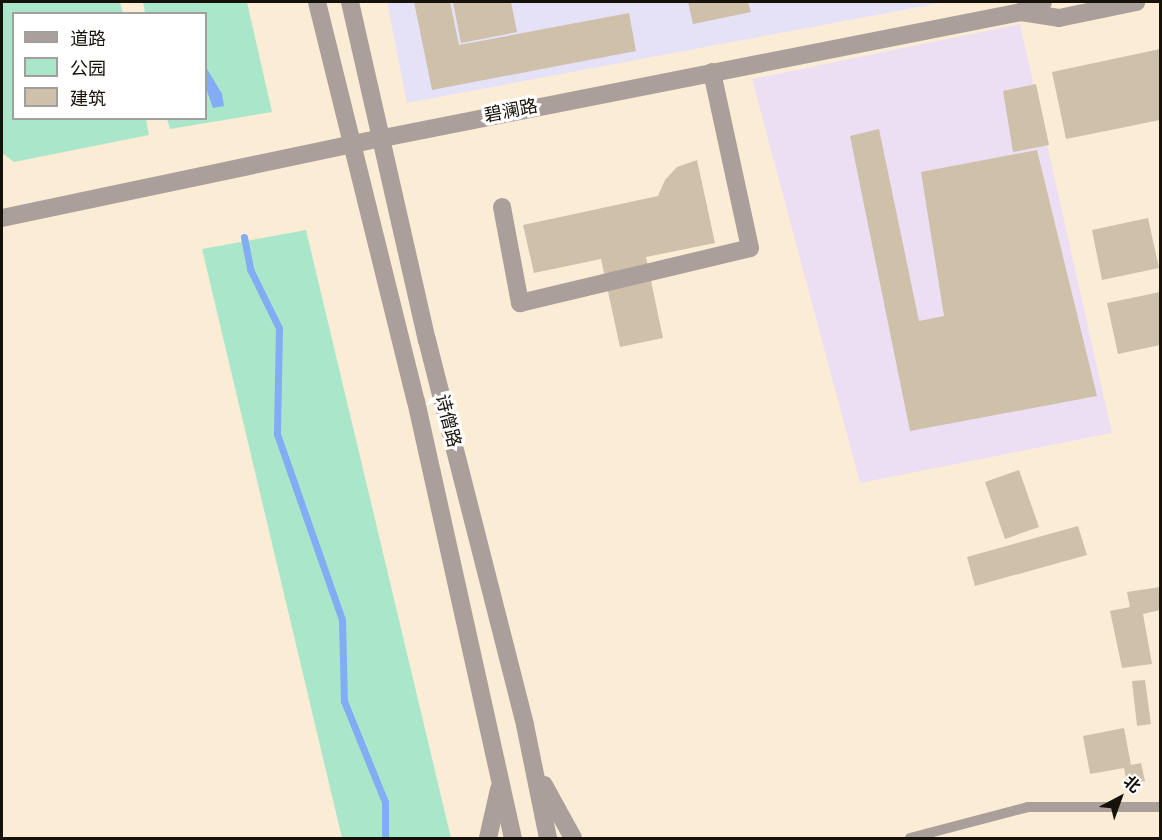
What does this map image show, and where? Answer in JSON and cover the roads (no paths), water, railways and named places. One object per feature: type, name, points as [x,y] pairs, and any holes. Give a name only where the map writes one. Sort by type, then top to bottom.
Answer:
[{"type":"street","name":"诗僧路","points":[[317,2],[416,401],[513,838]]},
{"type":"street","name":"诗僧路","points":[[350,2],[383,138],[427,340],[533,764],[548,838]]},
{"type":"street","name":"碧澜路","points":[[2,218],[353,144],[1021,12],[1042,2]]},
{"type":"street","name":"碧澜路","points":[[1021,12],[1059,18],[1136,2]]},
{"type":"street","points":[[502,207],[520,303],[750,248],[712,72]]},
{"type":"street","points":[[533,764],[573,838]]},
{"type":"street","points":[[488,838],[500,781]]},
{"type":"lane","points":[[910,838],[1028,807],[1161,807]]},
{"type":"water","points":[[207,69],[222,94],[224,106],[213,108],[207,91]]},
{"type":"waterway","points":[[244,237],[250,269],[279,328],[277,434],[342,620],[344,701],[385,802],[385,838]]}]
